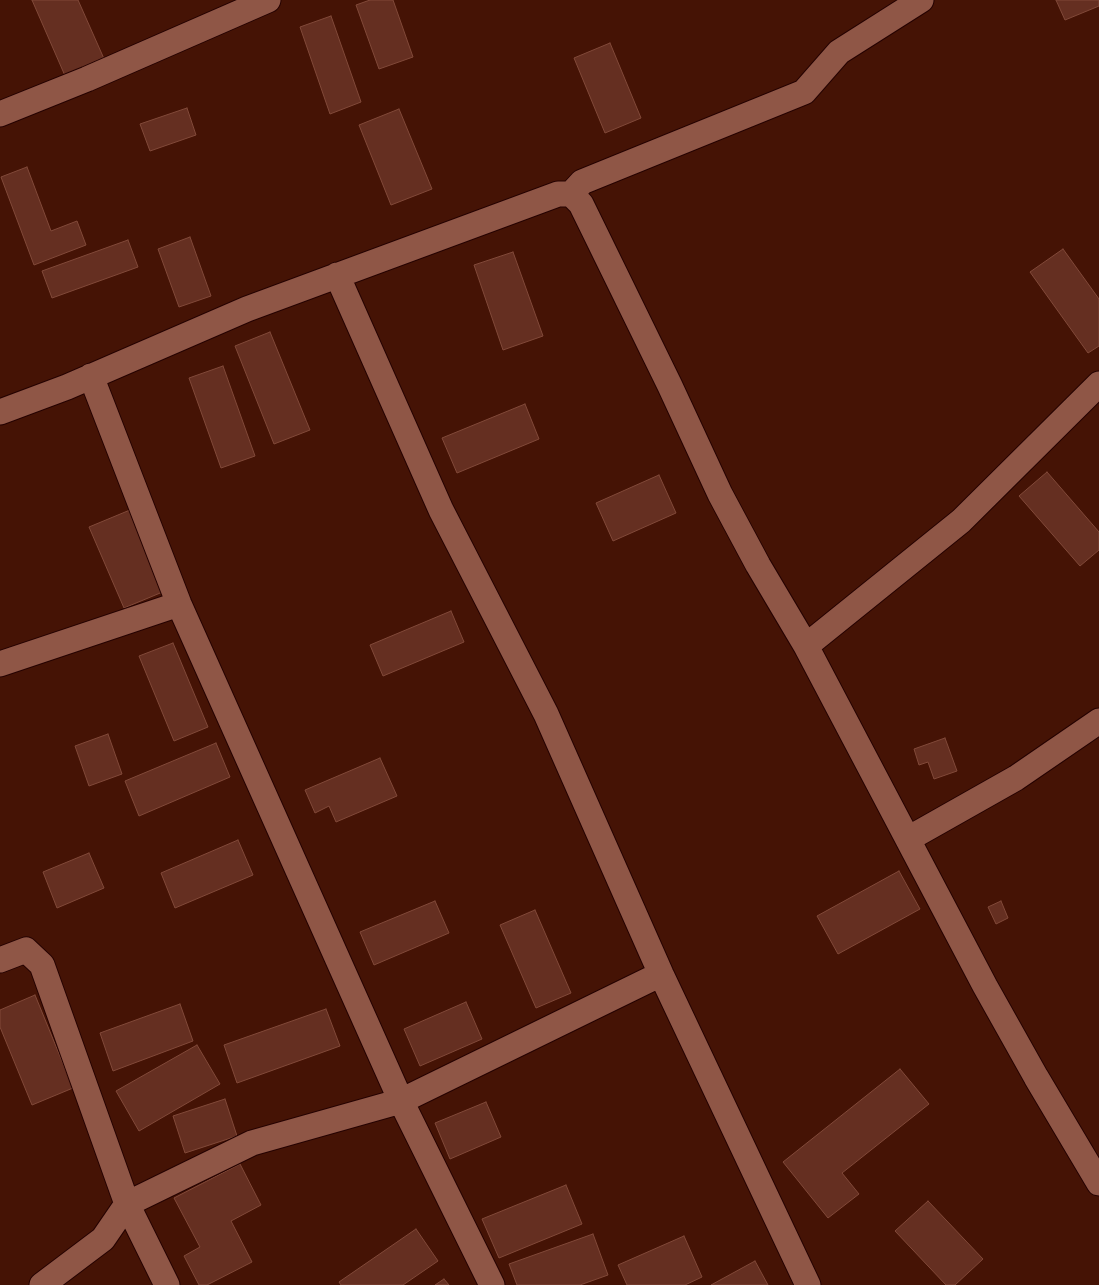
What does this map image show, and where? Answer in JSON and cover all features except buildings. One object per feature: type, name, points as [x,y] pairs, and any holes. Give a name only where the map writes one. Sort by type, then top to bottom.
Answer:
[{"type":"street","points":[[0,114],[87,79],[268,0]]},
{"type":"street","points":[[571,194],[582,182],[804,92],[839,52],[921,0]]},
{"type":"street","points":[[0,412],[91,376],[247,309],[558,194],[571,194],[582,204],[720,494],[806,646],[985,986],[1099,1183]]},
{"type":"street","points":[[337,275],[441,510],[546,714],[661,974],[808,1285]]},
{"type":"street","points":[[91,376],[179,604],[401,1101],[492,1285]]},
{"type":"street","points":[[806,646],[961,521],[1099,384]]},
{"type":"street","points":[[0,664],[179,604]]},
{"type":"street","points":[[908,839],[1016,778],[1099,721]]},
{"type":"street","points":[[0,960],[26,950],[42,965],[127,1204],[167,1285]]},
{"type":"street","points":[[42,1285],[103,1239],[127,1204],[252,1143],[401,1101],[661,974]]}]
